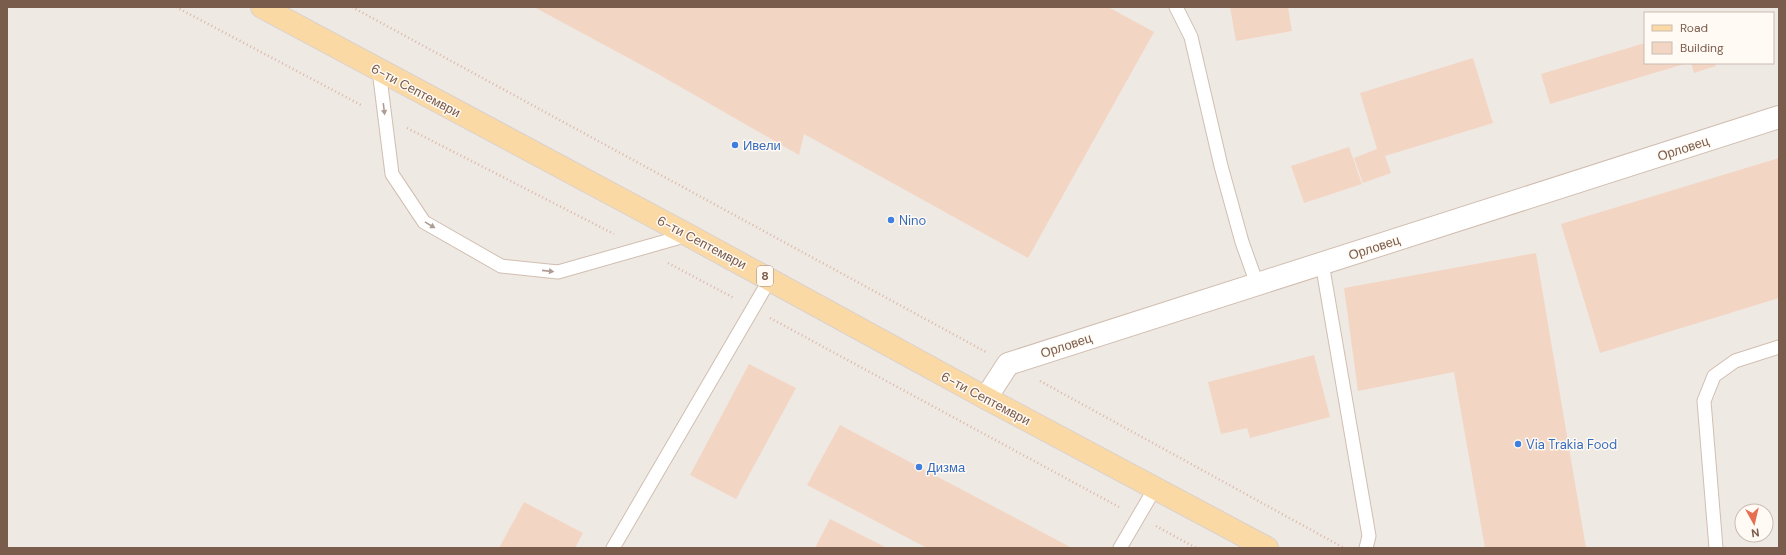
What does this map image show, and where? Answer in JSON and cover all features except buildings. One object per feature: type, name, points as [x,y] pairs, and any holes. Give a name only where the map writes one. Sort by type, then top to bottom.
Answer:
[{"type":"main road","name":"6-ти Септември","points":[[262,7],[688,234],[986,398],[1267,548]]},
{"type":"street","name":"Орловец","points":[[1008,364],[1779,117]]},
{"type":"street","points":[[986,398],[1008,364]]},
{"type":"lane","points":[[1176,7],[1191,37],[1221,166],[1242,242],[1257,284]]},
{"type":"lane","points":[[379,70],[392,174],[424,222],[501,266],[558,272],[688,234]]},
{"type":"lane","points":[[1322,263],[1369,536],[1366,548]]},
{"type":"lane","points":[[613,548],[770,279]]},
{"type":"lane","points":[[1716,548],[1704,401],[1714,376],[1735,361],[1779,347]]},
{"type":"lane","points":[[1120,548],[1155,488]]},
{"type":"path","points":[[176,7],[385,117],[641,248],[1196,548]]},
{"type":"path","points":[[352,7],[1344,548]]},
{"type":"shaded area","points":[[7,7],[1779,7],[1779,548],[7,548]]},
{"type":"place","name":"Ивели","points":[[735,145]]},
{"type":"place","name":"Nino","points":[[891,220]]},
{"type":"place","name":"Via Trakia Food","points":[[1518,444]]},
{"type":"place","name":"Дизма","points":[[919,467]]}]
